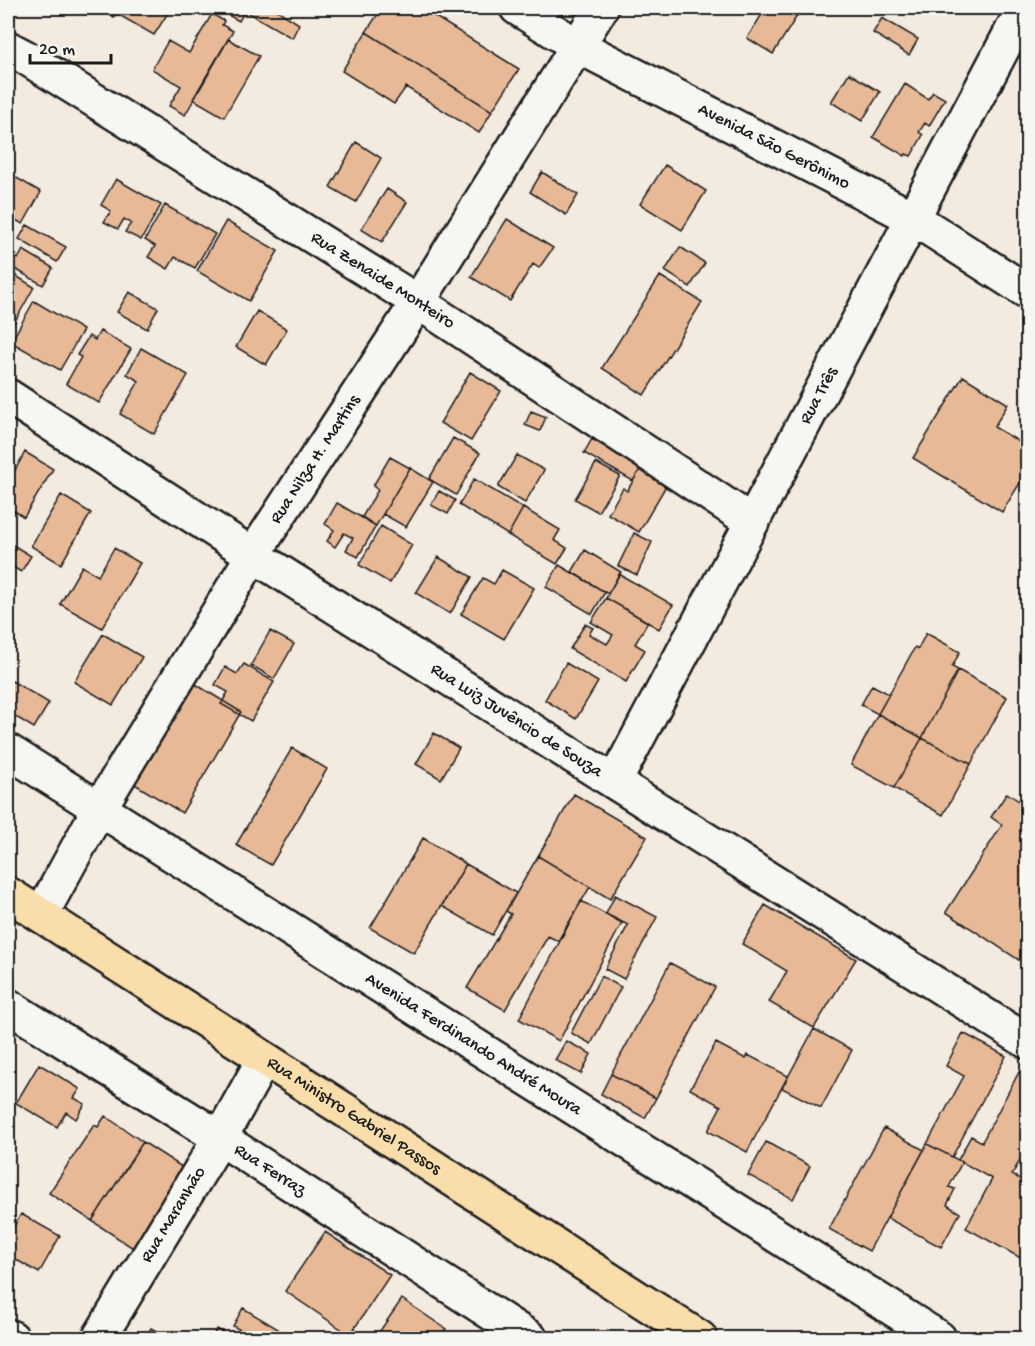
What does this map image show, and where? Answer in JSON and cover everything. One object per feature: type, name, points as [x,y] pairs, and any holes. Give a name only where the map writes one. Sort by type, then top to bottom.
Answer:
[{"type":"main road","name":"Rua Ministro Gabriel Passos","points":[[8,894],[700,1338]]},
{"type":"street","name":"Avenida São Gerônimo","points":[[517,8],[576,45],[913,218],[1028,292]]},
{"type":"street","name":"Rua Nilza H. Martins","points":[[41,915],[99,810],[252,555],[418,302],[601,8]]},
{"type":"street","name":"Rua Três","points":[[615,782],[1024,8]]},
{"type":"street","name":"Rua Zenaide Monteiro","points":[[8,48],[26,57],[418,302],[752,522]]},
{"type":"street","name":"Rua Luiz Juvêncio de Souza","points":[[8,396],[252,555],[1028,1042]]},
{"type":"street","name":"Avenida Ferdinando André Moura","points":[[8,751],[939,1338]]},
{"type":"street","name":"Rua Ferraz","points":[[8,1006],[220,1138],[530,1338]]},
{"type":"street","name":"Rua Maranhão","points":[[99,1338],[220,1138],[264,1059]]},
{"type":"street","points":[[8,1336],[12,1338]]},
{"type":"building","points":[[97,8],[120,8],[114,17]]},
{"type":"building","points":[[124,8],[171,8],[154,35],[119,15]]},
{"type":"building","points":[[231,8],[244,12],[239,21],[226,14]]},
{"type":"building","points":[[250,8],[274,8],[299,24],[292,38],[247,12]]},
{"type":"building","points":[[382,8],[421,8],[519,69],[492,111],[366,32]]},
{"type":"building","points":[[766,8],[783,8],[797,16],[773,54],[747,38]]},
{"type":"building","points":[[212,14],[224,21],[222,25],[233,31],[185,115],[169,106],[181,86],[152,69],[168,41],[189,53]]},
{"type":"building","points":[[882,18],[918,39],[909,55],[873,33]]},
{"type":"building","points":[[366,32],[492,111],[479,133],[406,87],[394,104],[342,71]]},
{"type":"building","points":[[228,39],[259,56],[224,117],[193,99]]},
{"type":"building","points":[[849,73],[880,92],[862,121],[831,102]]},
{"type":"building","points":[[905,84],[928,99],[933,92],[945,99],[929,126],[925,123],[919,132],[923,135],[911,156],[906,154],[905,156],[873,137]]},
{"type":"building","points":[[356,142],[381,158],[356,202],[330,187]]},
{"type":"building","points":[[665,165],[706,191],[682,230],[640,204]]},
{"type":"building","points":[[542,172],[578,195],[566,215],[530,192]]},
{"type":"building","points":[[8,173],[41,192],[23,224],[8,216]]},
{"type":"building","points":[[116,179],[161,205],[141,240],[125,232],[131,223],[124,219],[118,229],[104,222],[111,211],[101,205]]},
{"type":"building","points":[[387,189],[407,202],[382,242],[361,229]]},
{"type":"building","points":[[165,205],[215,234],[195,268],[175,257],[168,269],[148,257],[155,246],[145,240]]},
{"type":"building","points":[[507,219],[553,248],[539,268],[533,264],[510,301],[471,277]]},
{"type":"building","points":[[226,221],[278,251],[249,301],[197,271]]},
{"type":"building","points":[[27,225],[66,247],[57,262],[19,239]]},
{"type":"building","points":[[680,247],[705,263],[690,287],[665,271]]},
{"type":"building","points":[[23,250],[53,268],[43,285],[8,265],[10,254],[18,259]]},
{"type":"building","points":[[8,271],[34,287],[8,334]]},
{"type":"building","points":[[660,276],[702,302],[644,395],[602,368]]},
{"type":"building","points":[[129,292],[158,308],[147,329],[117,312]]},
{"type":"building","points":[[34,301],[83,330],[60,370],[11,342]]},
{"type":"building","points":[[257,311],[287,329],[266,365],[236,347]]},
{"type":"building","points":[[100,331],[131,349],[99,403],[66,384],[81,357],[77,355],[89,336],[95,340]]},
{"type":"building","points":[[141,348],[188,375],[154,434],[120,414],[139,381],[127,374]]},
{"type":"building","points":[[470,372],[501,391],[471,441],[440,423]]},
{"type":"building","points":[[963,376],[1008,404],[994,427],[1028,447],[1028,470],[1002,512],[913,458]]},
{"type":"building","points":[[531,411],[546,417],[540,431],[525,425]]},
{"type":"building","points":[[453,438],[480,453],[456,495],[429,479]]},
{"type":"building","points":[[592,439],[641,468],[633,481],[584,453]]},
{"type":"building","points":[[25,452],[53,469],[24,517],[8,507],[8,483]]},
{"type":"building","points":[[517,455],[544,470],[525,503],[498,487]]},
{"type":"building","points":[[390,457],[410,468],[376,526],[362,517],[378,490],[373,486]]},
{"type":"building","points":[[596,463],[620,476],[598,512],[575,499]]},
{"type":"building","points":[[410,468],[433,482],[406,527],[383,514]]},
{"type":"building","points":[[641,468],[667,484],[639,532],[608,514],[623,488],[627,491]]},
{"type":"building","points":[[474,479],[523,508],[508,535],[459,505]]},
{"type":"building","points":[[439,491],[455,500],[448,514],[431,505]]},
{"type":"building","points":[[61,495],[91,513],[61,564],[31,546]]},
{"type":"building","points":[[337,503],[376,526],[358,557],[346,550],[353,538],[344,533],[335,547],[327,541],[334,530],[325,524]]},
{"type":"building","points":[[523,508],[560,530],[554,540],[567,548],[557,564],[508,535]]},
{"type":"building","points":[[381,526],[412,545],[390,583],[359,565]]},
{"type":"building","points":[[634,533],[652,542],[637,575],[618,566]]},
{"type":"building","points":[[8,542],[31,556],[21,572],[8,564]]},
{"type":"building","points":[[114,548],[140,563],[102,628],[60,604],[82,566],[98,576]]},
{"type":"building","points":[[585,550],[621,572],[608,594],[572,572]]},
{"type":"building","points":[[438,557],[472,577],[450,614],[416,593]]},
{"type":"building","points":[[559,565],[605,592],[592,614],[546,587]]},
{"type":"building","points":[[502,570],[534,588],[504,639],[461,614],[483,578],[494,584]]},
{"type":"building","points":[[619,574],[673,605],[659,629],[606,598]]},
{"type":"building","points":[[606,598],[648,622],[635,644],[645,650],[626,682],[570,649],[585,624],[593,628],[589,634],[607,644],[613,635],[591,622]]},
{"type":"building","points":[[270,631],[294,644],[274,679],[251,665]]},
{"type":"building","points":[[926,633],[960,652],[952,667],[958,670],[922,738],[878,714],[915,647],[918,649]]},
{"type":"building","points":[[103,634],[142,657],[113,705],[74,682]]},
{"type":"building","points":[[566,663],[598,682],[576,719],[545,700]]},
{"type":"building","points":[[244,664],[274,682],[251,721],[221,704],[228,692],[215,685],[225,667],[237,674]]},
{"type":"building","points":[[958,670],[1007,697],[971,764],[922,738]]},
{"type":"building","points":[[12,681],[49,703],[34,728],[8,712],[8,688]]},
{"type":"building","points":[[192,682],[241,712],[182,813],[133,783]]},
{"type":"building","points":[[872,685],[889,694],[878,714],[861,705]]},
{"type":"building","points":[[878,714],[922,738],[894,788],[851,765]]},
{"type":"building","points":[[434,733],[459,748],[441,779],[416,764]]},
{"type":"building","points":[[922,738],[971,764],[943,815],[894,788]]},
{"type":"building","points":[[292,748],[327,769],[271,865],[236,845]]},
{"type":"building","points":[[1028,787],[1028,966],[946,912],[1002,825],[991,817],[1007,793],[1019,801]]},
{"type":"building","points":[[574,794],[647,837],[610,899],[538,856]]},
{"type":"building","points":[[423,838],[466,864],[414,953],[370,928]]},
{"type":"building","points":[[538,856],[590,887],[558,941],[548,936],[505,1010],[467,988],[511,914],[506,911]]},
{"type":"building","points":[[466,864],[516,893],[492,935],[442,906]]},
{"type":"building","points":[[615,895],[657,917],[624,979],[605,969],[628,925],[606,914]]},
{"type":"building","points":[[581,901],[622,923],[559,1041],[519,1019]]},
{"type":"building","points":[[765,905],[856,959],[814,1028],[769,1002],[787,971],[742,944]]},
{"type":"building","points":[[670,963],[715,987],[656,1098],[611,1074]]},
{"type":"building","points":[[601,976],[621,987],[591,1044],[571,1033]]},
{"type":"building","points":[[814,1029],[852,1050],[821,1108],[782,1088]]},
{"type":"building","points":[[963,1033],[1006,1056],[952,1157],[927,1144],[964,1076],[946,1066]]},
{"type":"building","points":[[566,1041],[591,1054],[581,1074],[555,1060]]},
{"type":"building","points":[[716,1043],[746,1059],[748,1055],[788,1076],[747,1152],[708,1131],[721,1106],[690,1089]]},
{"type":"building","points":[[39,1064],[80,1089],[74,1098],[85,1104],[76,1119],[66,1112],[57,1127],[16,1103]]},
{"type":"building","points":[[1019,1072],[1028,1076],[1028,1145],[1012,1175],[1028,1183],[1028,1262],[966,1228],[992,1179],[958,1160],[971,1136],[982,1142]]},
{"type":"building","points":[[611,1074],[656,1098],[645,1118],[601,1094]]},
{"type":"building","points":[[105,1116],[143,1142],[92,1221],[49,1193],[94,1125],[98,1127]]},
{"type":"building","points":[[884,1128],[924,1150],[869,1251],[829,1229]]},
{"type":"building","points":[[143,1142],[185,1169],[136,1250],[92,1221]]},
{"type":"building","points":[[766,1142],[810,1166],[793,1199],[748,1175]]},
{"type":"building","points":[[927,1144],[962,1162],[949,1187],[955,1189],[947,1205],[960,1213],[941,1247],[887,1218]]},
{"type":"building","points":[[21,1214],[60,1236],[39,1273],[8,1255],[8,1237]]},
{"type":"building","points":[[325,1232],[390,1275],[350,1335],[285,1291]]},
{"type":"building","points":[[402,1299],[446,1329],[439,1338],[375,1338]]},
{"type":"building","points":[[243,1308],[293,1338],[254,1338],[233,1326]]},
{"type":"building","points":[[151,1328],[168,1338],[145,1338]]},
{"type":"building","points":[[217,1329],[227,1335],[225,1338],[211,1338]]}]
